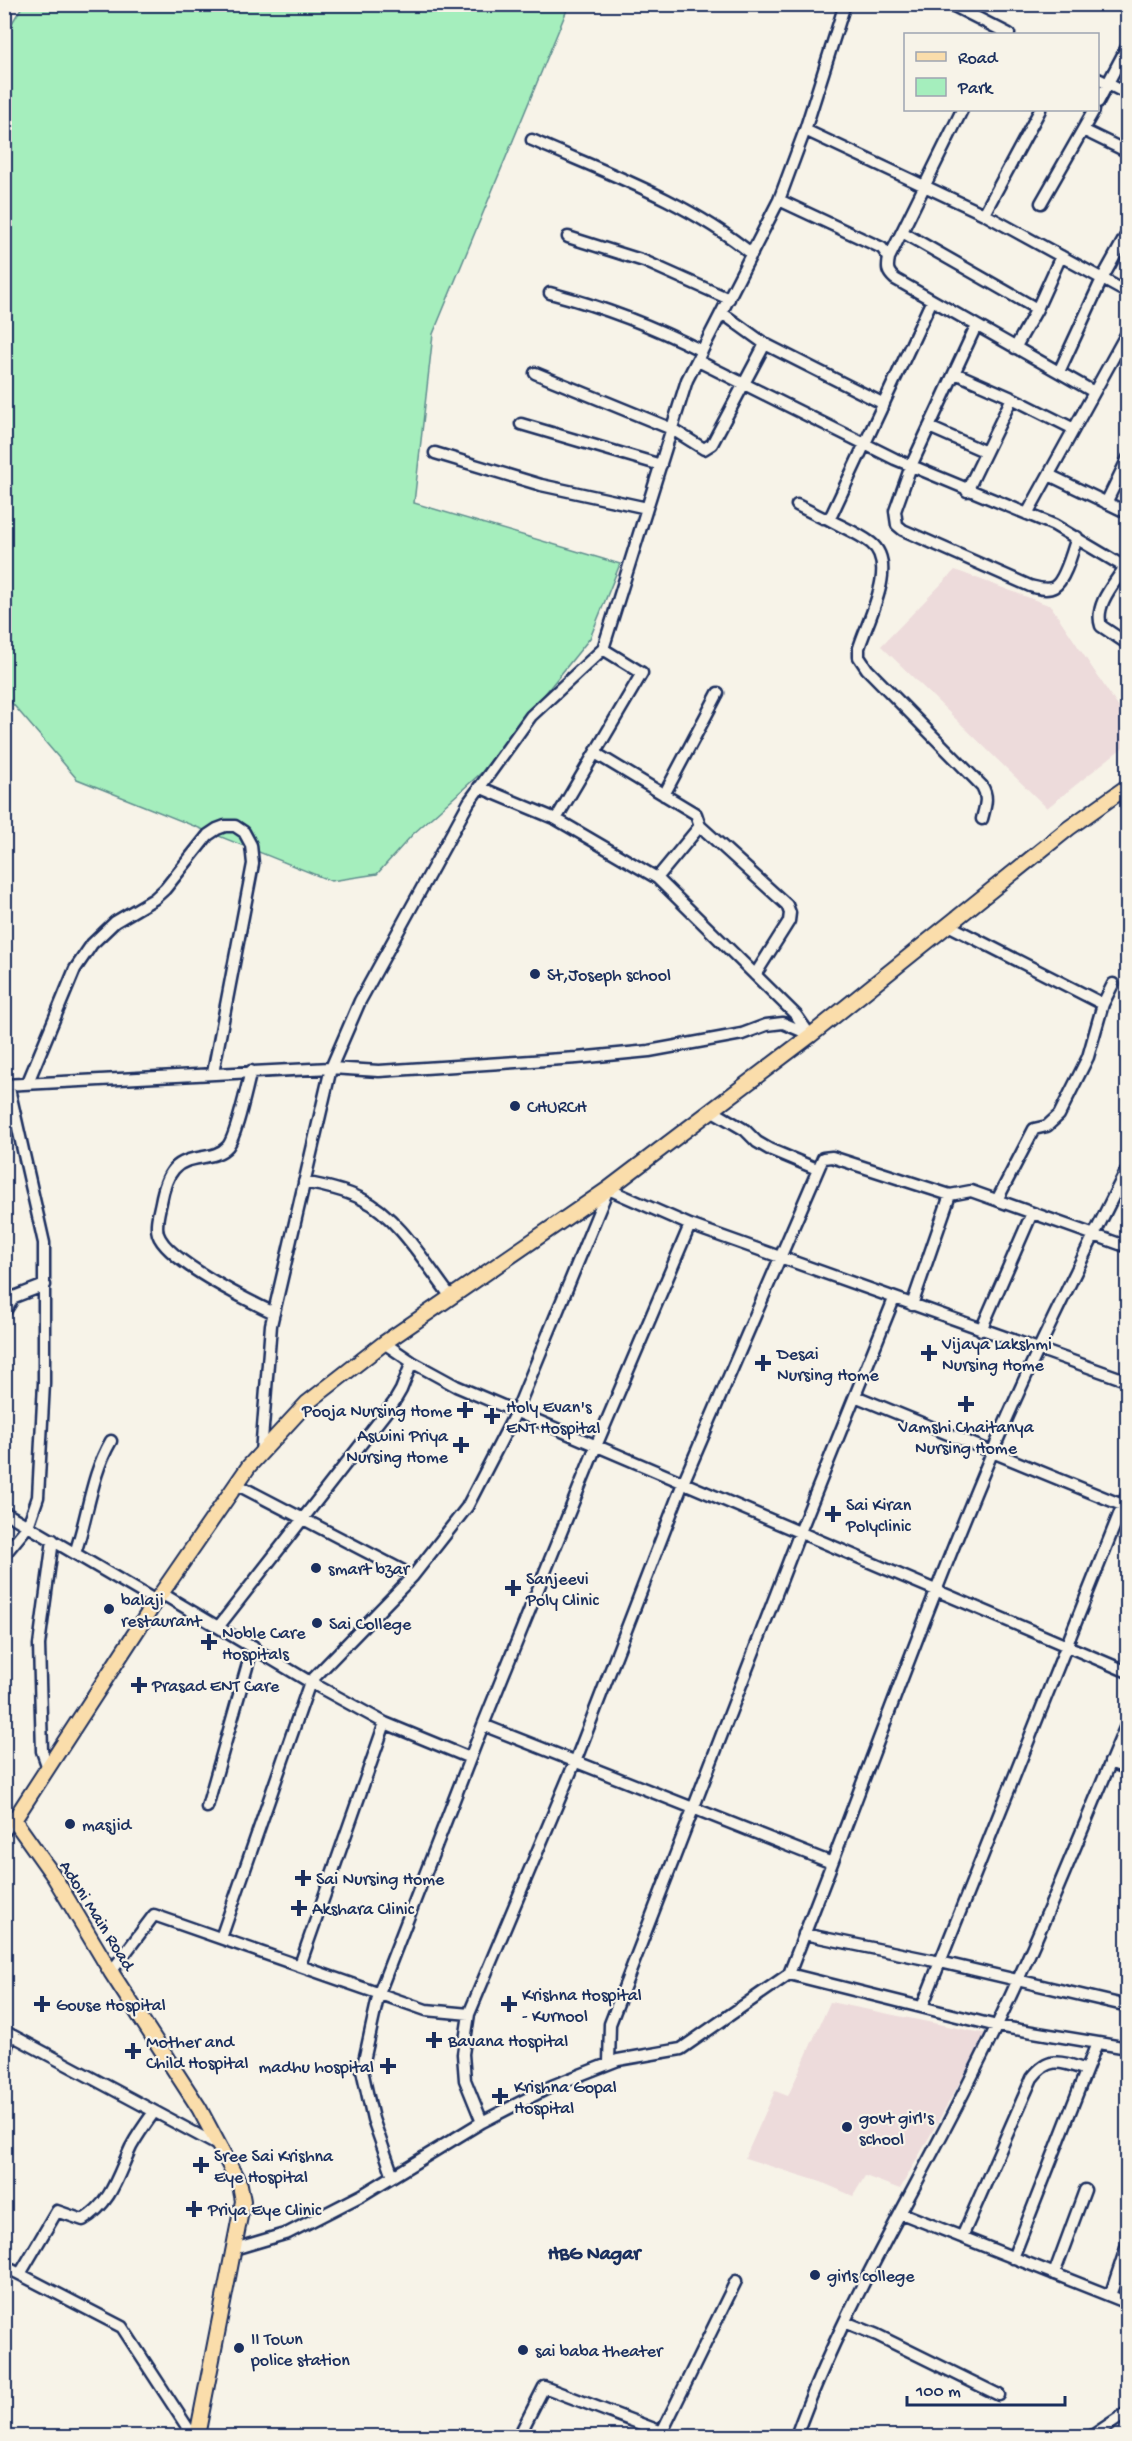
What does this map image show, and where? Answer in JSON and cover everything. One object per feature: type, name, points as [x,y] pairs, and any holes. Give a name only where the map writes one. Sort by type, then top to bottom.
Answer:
[{"type":"main road","name":"Adoni Main Road","points":[[195,2436],[243,2201],[240,2185],[199,2108],[111,1972],[53,1875],[8,1826],[158,1597],[236,1484],[307,1403],[384,1343],[608,1189],[811,1035],[1069,828],[1128,786]]},
{"type":"street","points":[[261,1453],[274,1313],[331,1068],[360,1000],[469,802],[531,716],[603,649],[687,381],[779,200],[805,130],[845,4]]},
{"type":"street","points":[[950,4],[1003,33]]},
{"type":"street","points":[[1099,97],[1102,82],[1128,45]]},
{"type":"street","points":[[1102,82],[1128,94]]},
{"type":"street","points":[[962,111],[890,258],[887,267],[889,273],[895,279],[1094,392]]},
{"type":"street","points":[[984,214],[1039,111]]},
{"type":"street","points":[[1041,203],[1093,111]]},
{"type":"street","points":[[805,130],[984,214],[1128,293]]},
{"type":"street","points":[[1083,130],[1128,153]]},
{"type":"street","points":[[531,140],[689,210],[718,227],[752,254]]},
{"type":"street","points":[[779,200],[882,248],[890,258]]},
{"type":"street","points":[[1059,372],[1102,279],[1128,231]]},
{"type":"street","points":[[903,232],[1037,309]]},
{"type":"street","points":[[567,237],[644,261],[729,299]]},
{"type":"street","points":[[1015,348],[1037,309],[1061,256]]},
{"type":"street","points":[[550,293],[594,305],[638,321],[744,382],[910,466],[1077,537],[1126,568],[1100,606],[1099,615],[1101,626],[1128,644]]},
{"type":"street","points":[[826,519],[832,514],[932,300]]},
{"type":"street","points":[[722,314],[765,344],[884,405]]},
{"type":"street","points":[[976,326],[956,373],[910,466],[895,511],[897,525],[903,530],[1030,586],[1045,589],[1054,587],[1061,580],[1077,537]]},
{"type":"street","points":[[1027,514],[1094,392],[1124,347],[1128,331]]},
{"type":"street","points":[[535,373],[672,429],[699,447],[708,448],[765,344]]},
{"type":"street","points":[[956,373],[1074,429]]},
{"type":"street","points":[[967,491],[1012,398]]},
{"type":"street","points":[[521,424],[661,465]]},
{"type":"street","points":[[929,427],[986,452]]},
{"type":"street","points":[[435,453],[541,485],[647,508]]},
{"type":"street","points":[[1106,503],[1128,458]]},
{"type":"street","points":[[1049,475],[1128,513]]},
{"type":"street","points":[[797,505],[872,544],[878,552],[883,579],[859,648],[860,657],[867,669],[982,786],[986,793],[982,819]]},
{"type":"street","points":[[556,819],[642,673],[603,649]]},
{"type":"street","points":[[664,795],[718,693]]},
{"type":"street","points":[[595,753],[696,814],[700,826],[787,905],[790,913],[789,921],[755,975]]},
{"type":"street","points":[[480,787],[556,819],[657,878],[796,1015],[811,1035]]},
{"type":"street","points":[[28,1082],[75,969],[92,944],[115,922],[136,911],[165,889],[208,835],[225,826],[235,826],[244,832],[251,845],[253,864],[213,1073]]},
{"type":"street","points":[[657,878],[700,826]]},
{"type":"street","points":[[948,925],[1103,1004]]},
{"type":"street","points":[[997,1200],[1034,1130],[1047,1126],[1059,1115],[1089,1057],[1103,1004],[1113,984]]},
{"type":"street","points":[[4,1555],[28,1526],[35,1509],[40,1483],[45,1285],[44,1243],[6,1085],[250,1071],[331,1068],[379,1071],[577,1058],[649,1051],[742,1034],[766,1025],[783,1023],[811,1035]]},
{"type":"street","points":[[250,1071],[231,1141],[217,1155],[193,1159],[176,1166],[169,1175],[157,1225],[159,1236],[170,1250],[223,1288],[274,1313]]},
{"type":"street","points":[[711,1110],[745,1130],[757,1142],[769,1149],[818,1169]]},
{"type":"street","points":[[482,2122],[465,2080],[464,2054],[469,2014],[575,1761],[683,1482],[823,1158],[832,1157],[950,1195],[971,1191],[1128,1247]]},
{"type":"street","points":[[234,2249],[288,2233],[393,2176],[482,2122],[552,2086],[609,2063],[681,2049],[789,1974],[936,1590],[992,1453],[1037,1350],[1128,1167]]},
{"type":"street","points":[[304,1182],[330,1187],[363,1199],[394,1223],[451,1297]]},
{"type":"street","points":[[220,1938],[310,1682],[413,1576],[466,1507],[516,1412],[608,1189],[690,1225],[1128,1381]]},
{"type":"street","points":[[912,1305],[950,1195]]},
{"type":"street","points":[[981,1330],[1032,1213]]},
{"type":"street","points":[[393,2176],[374,2119],[362,2070],[379,1993],[483,1725],[596,1446],[690,1225]]},
{"type":"street","points":[[4,1313],[14,1297],[45,1285]]},
{"type":"street","points":[[609,2063],[610,2024],[800,1532],[894,1299]]},
{"type":"street","points":[[384,1343],[412,1362],[456,1386],[1128,1672]]},
{"type":"street","points":[[219,1626],[394,1402],[412,1362]]},
{"type":"street","points":[[855,1396],[1125,1506]]},
{"type":"street","points":[[75,1553],[85,1526],[101,1458],[111,1441]]},
{"type":"street","points":[[236,1484],[413,1576]]},
{"type":"street","points":[[922,2007],[1066,1645],[1125,1506],[1128,1492]]},
{"type":"street","points":[[4,1512],[75,1553],[219,1626],[310,1682],[385,1723],[470,1758]]},
{"type":"street","points":[[48,1768],[42,1751],[39,1645],[53,1540]]},
{"type":"street","points":[[207,1807],[253,1646]]},
{"type":"street","points":[[796,2436],[845,2322],[998,2026],[1128,1721]]},
{"type":"street","points":[[300,1965],[385,1723]]},
{"type":"street","points":[[483,1725],[832,1863]]},
{"type":"street","points":[[1110,1762],[1128,1769]]},
{"type":"street","points":[[111,1972],[154,1915],[426,2010],[469,2014]]},
{"type":"street","points":[[804,1934],[1128,2006]]},
{"type":"street","points":[[789,1974],[998,2026],[1128,2048]]},
{"type":"street","points":[[4,2060],[7,2032],[220,2147]]},
{"type":"street","points":[[1013,2258],[1097,2043]]},
{"type":"street","points":[[962,2237],[1032,2078],[1040,2068],[1048,2063],[1062,2062],[1086,2070]]},
{"type":"street","points":[[20,2274],[57,2211],[83,2220],[100,2209],[139,2133],[154,2112]]},
{"type":"street","points":[[1054,2274],[1085,2190]]},
{"type":"street","points":[[901,2213],[1128,2303]]},
{"type":"street","points":[[1110,2296],[1128,2242]]},
{"type":"street","points":[[4,2266],[122,2327],[195,2436]]},
{"type":"street","points":[[519,2436],[544,2387],[661,2434],[736,2281]]},
{"type":"street","points":[[845,2322],[877,2335],[999,2395]]},
{"type":"street","points":[[1092,2436],[1128,2412]]},
{"type":"shaded area","points":[[955,570],[1051,606],[1127,720],[1127,744],[1047,808],[881,646]]},
{"type":"shaded area","name":"govt girl's school","points":[[830,2002],[987,2034],[900,2189],[865,2176],[853,2196],[821,2182],[745,2158],[775,2091],[788,2096]]},
{"type":"green space","points":[[23,5],[569,5],[433,334],[414,503],[620,564],[590,638],[481,773],[413,834],[377,874],[331,881],[77,779],[5,695],[4,36]]},
{"type":"place","name":"St,Joseph school","points":[[535,974]]},
{"type":"place","name":"CHURCH","points":[[515,1106]]},
{"type":"place","name":"Vijaya Lakshmi Nursing Home","points":[[929,1353]]},
{"type":"place","name":"Desai Nursing Home","points":[[763,1363]]},
{"type":"place","name":"Vamshi Chaitanya Nursing Home","points":[[966,1404]]},
{"type":"place","name":"Pooja Nursing Home","points":[[465,1410]]},
{"type":"place","name":"Holy Evan's ENT Hospital","points":[[492,1416]]},
{"type":"place","name":"Aswini Priya Nursing Home","points":[[461,1445]]},
{"type":"place","name":"Sai Kiran Polyclinic","points":[[833,1514]]},
{"type":"place","name":"smart bzar","points":[[316,1568]]},
{"type":"place","name":"Sanjeevi Poly Clinic","points":[[513,1588]]},
{"type":"place","name":"balaji restaurant","points":[[109,1609]]},
{"type":"place","name":"Sai College","points":[[317,1623]]},
{"type":"place","name":"Noble Care Hospitals","points":[[209,1642]]},
{"type":"place","name":"Prasad ENT Care","points":[[139,1685]]},
{"type":"place","name":"masjid","points":[[70,1824]]},
{"type":"place","name":"Sai Nursing Home","points":[[303,1878]]},
{"type":"place","name":"Akshara Clinic","points":[[299,1908]]},
{"type":"place","name":"Gouse Hospital","points":[[42,2004]]},
{"type":"place","name":"Krishna Hospital - Kurnool","points":[[509,2004]]},
{"type":"place","name":"Bavana Hospital","points":[[434,2040]]},
{"type":"place","name":"Mother and Child Hospital","points":[[133,2051]]},
{"type":"place","name":"madhu hospital","points":[[388,2066]]},
{"type":"place","name":"Krishna Gopal Hospital","points":[[500,2096]]},
{"type":"place","name":"govt girl's school","points":[[847,2127]]},
{"type":"place","name":"Sree Sai Krishna Eye Hospital","points":[[201,2165]]},
{"type":"place","name":"Priya Eye Clinic","points":[[194,2209]]},
{"type":"place","name":"girls college","points":[[815,2275]]},
{"type":"place","name":"II Town police station","points":[[239,2348]]},
{"type":"place","name":"sai baba theater","points":[[523,2350]]},
{"type":"district","name":"HBG Nagar","points":[[594,2252]]}]
